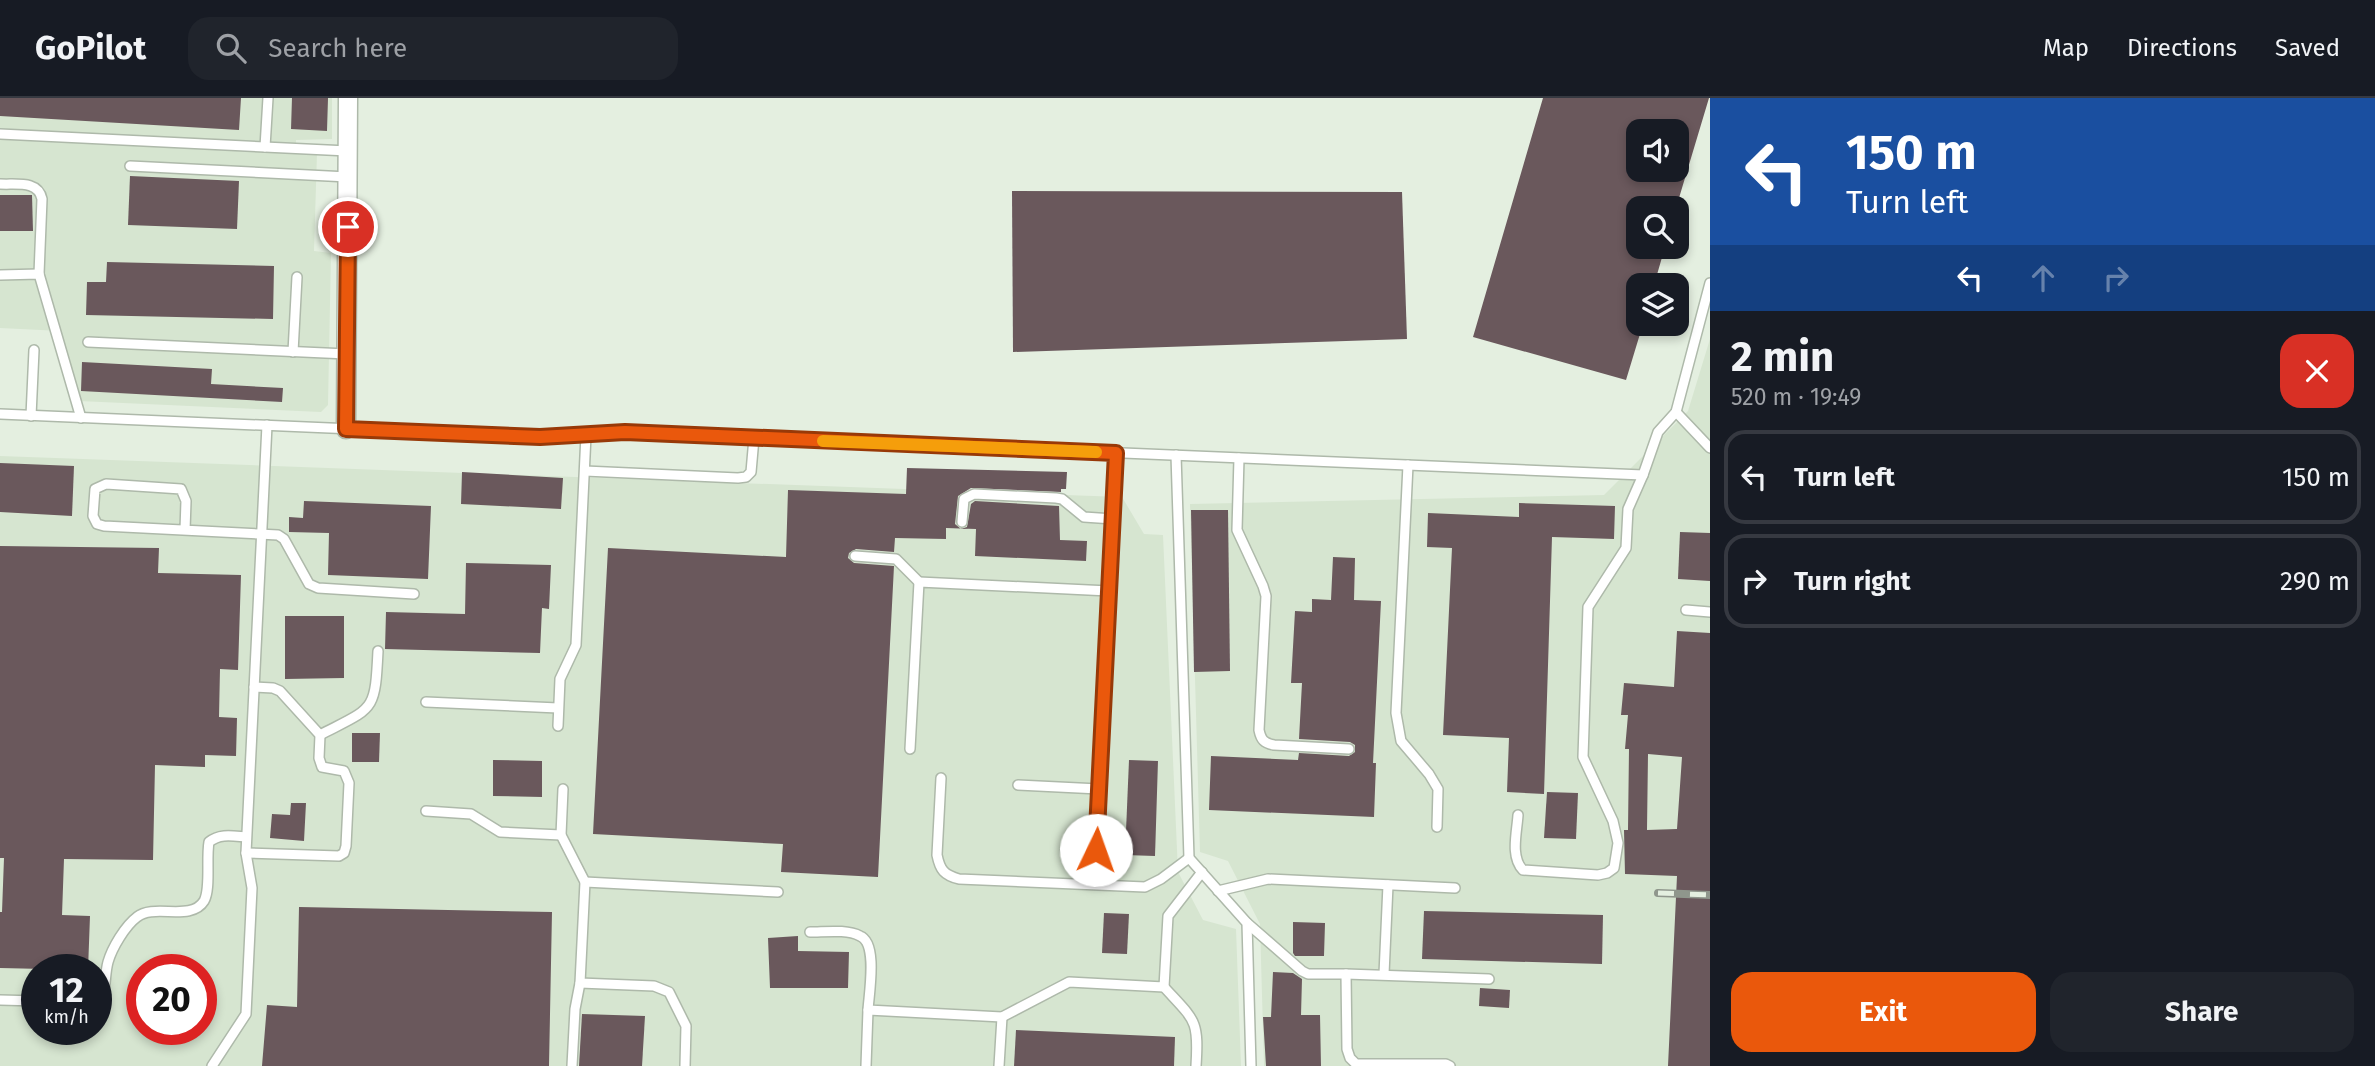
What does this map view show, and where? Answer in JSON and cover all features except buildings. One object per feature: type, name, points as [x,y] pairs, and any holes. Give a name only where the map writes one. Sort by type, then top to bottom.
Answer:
[{"type":"street","points":[[346,429],[348,98]]},
{"type":"lane","points":[[265,147],[268,98]]},
{"type":"lane","points":[[0,134],[348,151]]},
{"type":"lane","points":[[130,166],[348,177]]},
{"type":"lane","points":[[0,184],[37,187],[41,191],[38,274],[81,418]]},
{"type":"lane","points":[[0,275],[38,274]]},
{"type":"lane","points":[[293,352],[297,277]]},
{"type":"lane","points":[[1518,815],[1516,855],[1518,865],[1523,870],[1598,875],[1614,868],[1617,859],[1617,831],[1583,757],[1588,607],[1626,548],[1628,509],[1658,432],[1676,412],[1710,283]]},
{"type":"lane","points":[[88,342],[347,354]]},
{"type":"lane","points":[[31,416],[34,350]]},
{"type":"lane","points":[[1676,412],[1710,448]]},
{"type":"lane","points":[[0,414],[540,437],[625,432],[1643,475]]},
{"type":"lane","points":[[212,1066],[246,1014],[252,888],[246,837],[267,425]]},
{"type":"lane","points":[[558,726],[560,679],[576,645],[586,435]]},
{"type":"lane","points":[[584,471],[746,477],[751,472],[754,438]]},
{"type":"lane","points":[[1096,850],[1116,453]]},
{"type":"lane","points":[[1176,456],[1189,858],[1247,923],[1308,974],[1489,979]]},
{"type":"lane","points":[[1239,458],[1237,530],[1264,586],[1266,596],[1259,730],[1261,738],[1265,743],[1275,745],[1349,749]]},
{"type":"lane","points":[[1408,465],[1397,727],[1401,741],[1438,789],[1437,827]]},
{"type":"lane","points":[[185,530],[186,500],[181,489],[106,484],[95,489],[93,516],[97,524],[185,530],[262,533],[278,535],[284,539],[309,584],[318,589],[414,594]]},
{"type":"lane","points":[[962,522],[964,499],[974,494],[1062,499],[1084,517],[1113,519]]},
{"type":"lane","points":[[855,556],[897,559],[919,582],[1109,591]]},
{"type":"lane","points":[[910,749],[919,582]]},
{"type":"lane","points":[[1686,610],[1710,612]]},
{"type":"lane","points":[[320,735],[360,715],[373,700],[378,651]]},
{"type":"lane","points":[[246,853],[332,857],[344,853],[349,783],[344,771],[322,767],[320,735],[280,691],[254,687]]},
{"type":"lane","points":[[426,702],[558,708]]},
{"type":"lane","points":[[940,778],[937,855],[939,867],[946,875],[959,878],[1145,887],[1161,879],[1189,858]]},
{"type":"lane","points":[[1018,785],[1099,789]]},
{"type":"lane","points":[[563,789],[561,835],[585,882],[580,983],[575,1009],[572,1066]]},
{"type":"lane","points":[[426,811],[471,814],[500,832],[561,835]]},
{"type":"lane","points":[[112,954],[130,924],[145,912],[182,912],[196,908],[204,902],[209,842],[224,836],[246,837]]},
{"type":"lane","points":[[1196,1066],[1197,1031],[1194,1021],[1164,987],[1168,916],[1202,872]]},
{"type":"lane","points":[[1218,891],[1268,879],[1455,888]]},
{"type":"lane","points":[[585,882],[778,891]]},
{"type":"lane","points":[[1384,974],[1388,885]]},
{"type":"lane","points":[[1247,923],[1251,1066]]},
{"type":"lane","points":[[810,932],[855,934],[863,936],[868,942],[871,952],[866,1066]]},
{"type":"lane","points":[[1346,974],[1350,1059],[1356,1064],[1450,1066]]},
{"type":"lane","points":[[868,1010],[1002,1017],[1069,982],[1164,987]]},
{"type":"lane","points":[[580,983],[654,986],[668,992],[686,1026],[685,1066]]},
{"type":"lane","points":[[0,1000],[21,1001]]},
{"type":"lane","points":[[999,1066],[1002,1017]]},
{"type":"shaded area","points":[[0,98],[332,98],[332,139],[296,140],[296,152],[317,153],[314,251],[331,253],[328,405],[321,412],[79,401],[61,331],[0,328]]},
{"type":"shaded area","points":[[1710,339],[1710,1066],[1264,1066],[1260,924],[1228,861],[1200,852],[1190,504],[1604,495],[1688,411]]},
{"type":"shaded area","points":[[0,456],[1122,497],[1144,534],[1163,535],[1178,872],[1203,920],[1236,929],[1241,1066],[0,1066]]},
{"type":"railway","points":[[1658,893],[1710,895]]},
{"type":"slow traffic","points":[[823,441],[1096,452]]},
{"type":"route","points":[[348,227],[346,429],[540,437],[625,432],[1116,453],[1096,850]]}]
